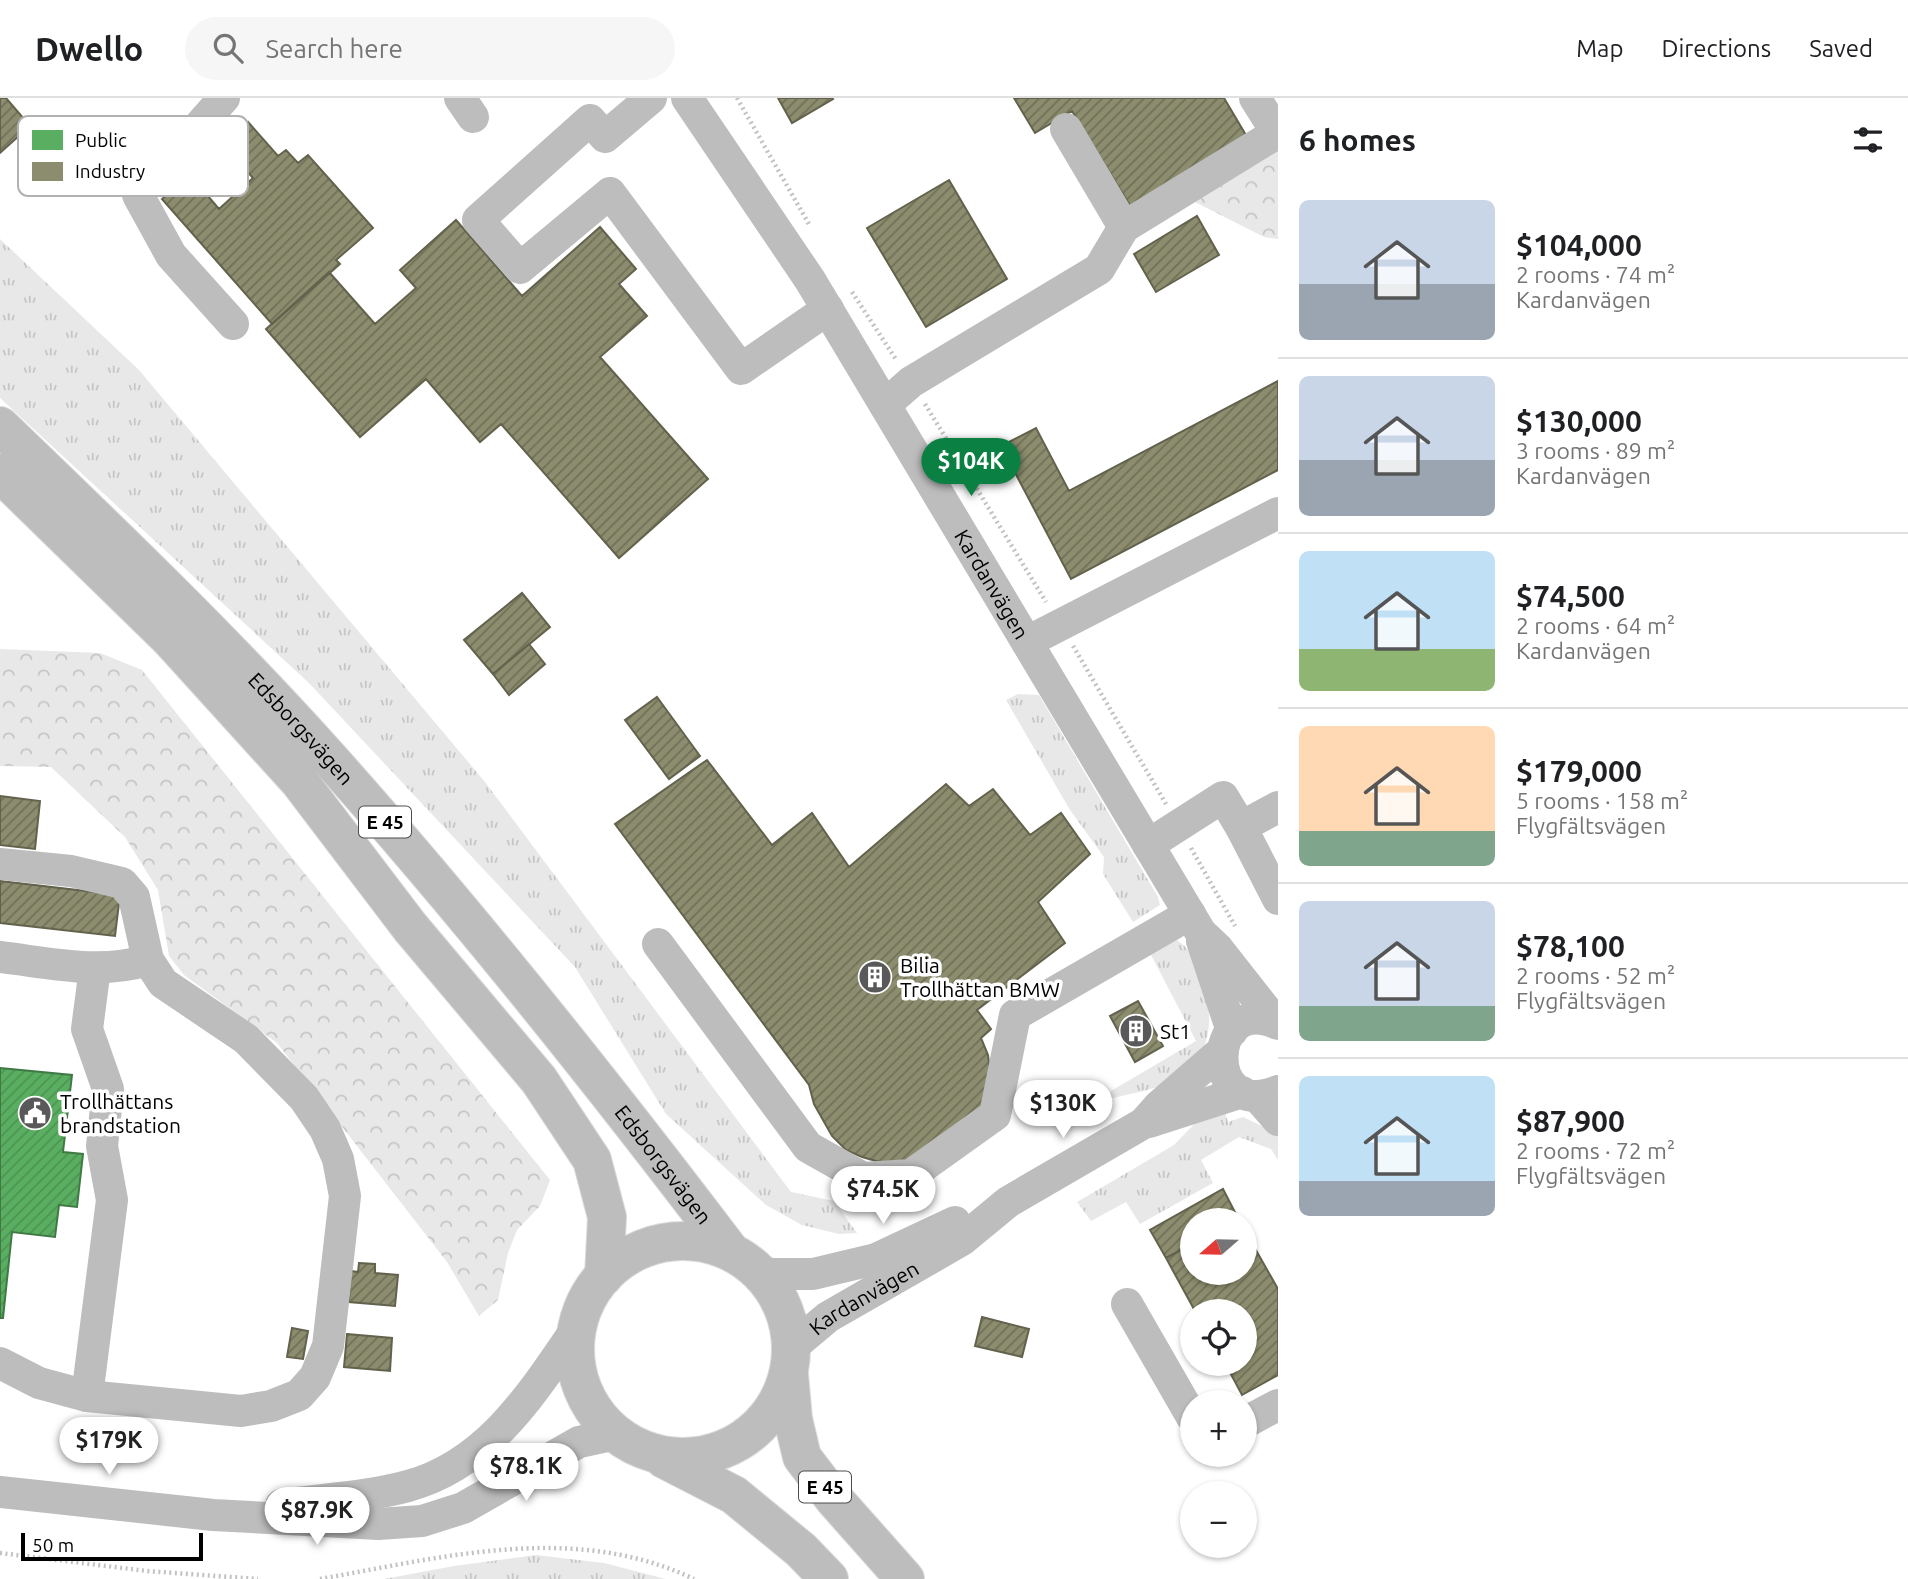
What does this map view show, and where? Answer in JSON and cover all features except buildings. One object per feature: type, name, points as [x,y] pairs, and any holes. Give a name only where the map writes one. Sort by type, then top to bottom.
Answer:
[{"type":"highway","name":"Edsborgsvägen","points":[[0,426],[194,614],[327,756],[433,878],[601,1080],[746,1263]]},
{"type":"highway","name":"Edsborgsvägen","points":[[0,473],[171,640],[299,781],[410,927],[539,1080],[592,1160],[607,1217],[604,1276]]},
{"type":"highway","name":"E 45","points":[[829,1579],[801,1550],[734,1495],[616,1434],[602,1421],[582,1387],[575,1348],[577,1328],[592,1291],[604,1276],[637,1251],[663,1243],[691,1241],[746,1263],[783,1308],[790,1361],[793,1419],[802,1457],[834,1499],[905,1579]]},
{"type":"highway","name":"E 45","points":[[650,1452],[685,1458],[703,1456],[737,1444],[770,1414],[790,1361]]},
{"type":"street","points":[[208,116],[224,98]]},
{"type":"street","points":[[651,98],[605,138],[590,120],[478,220],[520,268],[610,193],[741,369],[839,299]]},
{"type":"street","name":"Kardanvägen","points":[[687,98],[839,299],[885,405],[1195,923],[1277,1023]]},
{"type":"street","points":[[885,405],[911,382],[1099,269],[1124,227],[1277,133],[1255,98]]},
{"type":"street","points":[[1066,129],[1124,227]]},
{"type":"street","points":[[139,196],[171,256],[233,324]]},
{"type":"street","points":[[1027,642],[1278,513]]},
{"type":"street","points":[[1148,845],[1177,823],[1223,797],[1278,899]]},
{"type":"street","points":[[1241,827],[1278,807]]},
{"type":"street","points":[[0,864],[71,871],[122,883],[134,897],[148,960],[163,983],[246,1039],[281,1071],[304,1098],[329,1139],[338,1159],[345,1196],[328,1346],[315,1377],[299,1395],[271,1406],[241,1411],[87,1396],[39,1383],[0,1363]]},
{"type":"street","points":[[658,944],[808,1147],[863,1178],[911,1175],[995,1115],[1015,1015],[1195,923]]},
{"type":"street","name":"Kardanvägen","points":[[790,1361],[828,1318],[962,1240],[1009,1202],[1144,1123],[1226,1041],[1195,923]]},
{"type":"street","points":[[0,957],[95,968],[123,967],[148,960]]},
{"type":"street","points":[[87,1396],[112,1200],[102,1146],[108,1089],[87,1029],[95,968]]},
{"type":"street","points":[[1277,1023],[1253,1020],[1226,1041],[1225,1076],[1259,1093],[1278,1120]]},
{"type":"street","name":"Kardanvägen","points":[[1144,1123],[1259,1093]]},
{"type":"street","name":"Kardanvägen","points":[[746,1263],[813,1274],[876,1259],[954,1222],[1009,1202]]},
{"type":"street","points":[[1127,1304],[1180,1396]]},
{"type":"street","points":[[213,1515],[407,1486],[433,1477],[473,1453],[503,1429],[577,1328]]},
{"type":"street","points":[[1257,1416],[1278,1405]]},
{"type":"street","points":[[0,1492],[213,1515],[378,1524],[422,1521],[463,1508],[579,1443],[616,1434]]},
{"type":"path","points":[[737,98],[813,230]]},
{"type":"path","points":[[839,299],[911,382],[1060,623],[1237,928]]},
{"type":"path","points":[[320,1579],[491,1549],[538,1547],[601,1551],[676,1570],[694,1579]]},
{"type":"path","points":[[0,1553],[148,1571],[258,1579]]},
{"type":"green space","points":[[1278,142],[1278,239],[1264,237],[1191,200]]},
{"type":"green space","points":[[0,239],[139,370],[485,782],[791,1192],[834,1201],[857,1233],[839,1234],[802,1225],[766,1205],[666,1114],[575,967],[309,683],[0,398]]},
{"type":"green space","points":[[0,649],[100,653],[142,670],[550,1180],[540,1206],[517,1230],[508,1253],[498,1300],[479,1316],[447,1262],[277,1043],[184,975],[169,956],[158,890],[125,837],[51,767],[0,766]]},
{"type":"green space","points":[[1018,694],[1039,695],[1158,897],[1160,905],[1133,922],[1103,874],[1104,857],[1070,810],[1006,700]]},
{"type":"green space","points":[[1175,939],[1193,958],[1207,997],[1209,1025],[1202,1052],[1185,1074],[1172,1082],[1109,1099],[1111,1091],[1196,1041],[1149,951]]},
{"type":"green space","points":[[1224,1109],[1228,1122],[1243,1117],[1278,1134],[1278,1160],[1271,1149],[1239,1137],[1201,1160],[1213,1183],[1140,1224],[1126,1202],[1091,1221],[1077,1202],[1174,1145],[1201,1117]]},
{"type":"green space","points":[[536,1555],[604,1563],[666,1579],[384,1579],[454,1566]]},
{"type":"place","name":"Bilia Trollhättan BMW","points":[[875,977]]},
{"type":"place","name":"St1","points":[[1136,1031]]},
{"type":"place","name":"Trollhättans brandstation","points":[[35,1113]]}]
